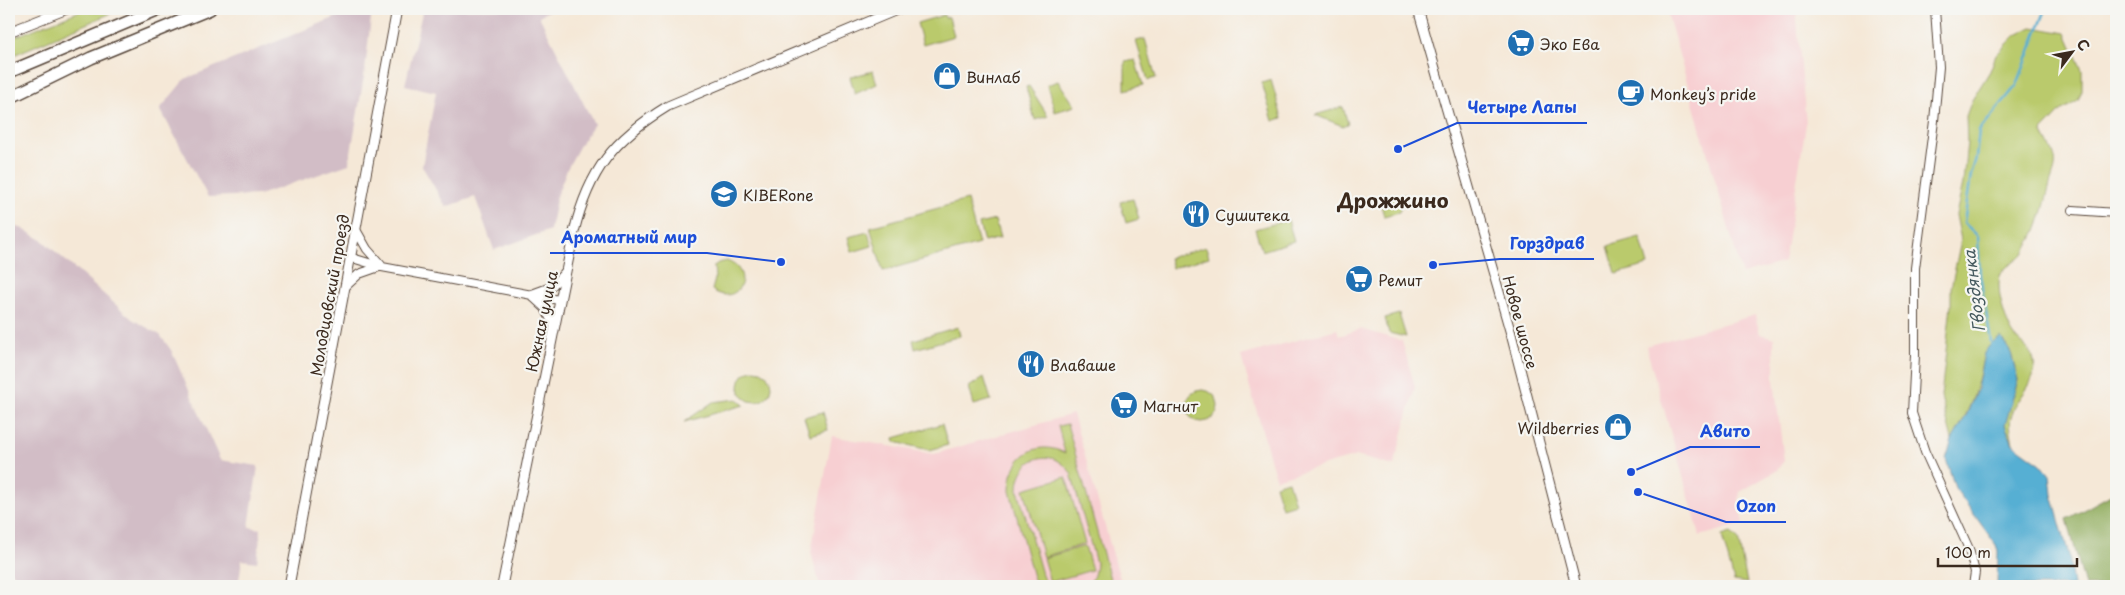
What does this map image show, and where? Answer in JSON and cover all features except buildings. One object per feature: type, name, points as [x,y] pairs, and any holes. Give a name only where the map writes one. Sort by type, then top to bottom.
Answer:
[{"type":"main road","points":[[9,72],[159,9]]},
{"type":"main road","points":[[9,98],[91,58],[210,9]]},
{"type":"street","points":[[9,32],[67,9]]},
{"type":"street","name":"Молодцовский проезд","points":[[288,586],[397,9]]},
{"type":"street","name":"Южная улица","points":[[502,586],[574,232],[584,195],[602,162],[618,143],[641,123],[668,106],[899,9]]},
{"type":"street","name":"Новое шоссе","points":[[1418,9],[1511,334],[1576,586]]},
{"type":"street","points":[[1934,9],[1939,67],[1915,268],[1915,355],[1912,413],[1925,452],[1969,549],[1976,572],[1973,586]]},
{"type":"street","points":[[2073,210],[2116,213]]},
{"type":"street","points":[[355,228],[367,249],[382,267]]},
{"type":"street","points":[[349,258],[382,267],[559,300]]},
{"type":"street","points":[[344,289],[359,274],[372,268],[382,267]]},
{"type":"street","points":[[530,295],[551,287],[566,270]]},
{"type":"street","points":[[530,295],[545,308],[554,326]]},
{"type":"shaded area","points":[[356,9],[372,9],[365,70],[349,164],[259,195],[208,197],[160,109],[185,79]]},
{"type":"shaded area","points":[[423,9],[552,9],[539,16],[594,124],[567,169],[557,195],[550,230],[494,250],[475,197],[446,207],[422,166],[436,92],[405,85]]},
{"type":"shaded area","points":[[1666,9],[1796,9],[1806,124],[1784,262],[1742,274]]},
{"type":"shaded area","points":[[9,225],[21,228],[42,240],[132,319],[160,335],[171,350],[220,460],[258,466],[249,527],[261,529],[257,562],[242,560],[238,586],[34,586],[9,571]]},
{"type":"shaded area","points":[[1755,315],[1760,334],[1774,338],[1774,380],[1784,461],[1776,471],[1740,492],[1739,498],[1743,524],[1700,536],[1646,346]]},
{"type":"shaded area","points":[[1337,329],[1339,336],[1361,329],[1402,341],[1415,387],[1394,466],[1356,456],[1276,479],[1241,356]]},
{"type":"shaded area","points":[[1073,414],[1122,586],[820,586],[811,552],[832,436],[934,454]]},
{"type":"green space","points":[[85,9],[121,9],[9,57],[9,39]]},
{"type":"green space","points":[[944,15],[945,18],[949,17],[954,36],[923,45],[917,23]]},
{"type":"green space","points":[[2032,27],[2066,33],[2082,70],[2082,91],[2078,101],[2062,110],[2042,131],[2053,152],[2055,170],[2039,223],[2022,255],[2004,269],[1999,282],[2000,298],[2011,329],[2033,358],[2033,377],[2011,417],[2010,427],[2013,444],[2005,425],[2018,380],[2011,353],[1984,353],[1979,378],[1972,398],[1952,440],[1941,397],[1951,305],[1951,288],[1961,240],[1956,215],[1963,183],[1967,142],[1966,116],[1972,100],[1990,71],[1996,55],[2016,35]]},
{"type":"green space","points":[[1145,39],[1156,78],[1148,80],[1136,41]]},
{"type":"green space","points":[[1135,60],[1143,85],[1125,90],[1125,62]]},
{"type":"green space","points":[[873,71],[877,84],[855,94],[850,77]]},
{"type":"green space","points":[[1271,80],[1282,118],[1273,121],[1262,83]]},
{"type":"green space","points":[[1058,81],[1075,106],[1055,112],[1047,85]]},
{"type":"green space","points":[[1029,86],[1048,116],[1035,120],[1026,87]]},
{"type":"green space","points":[[1343,107],[1348,124],[1343,126],[1315,115]]},
{"type":"green space","points":[[1406,194],[1399,212],[1384,216],[1380,202]]},
{"type":"green space","points":[[1133,199],[1139,219],[1126,223],[1120,202]]},
{"type":"green space","points":[[967,200],[979,244],[883,271],[870,227]]},
{"type":"green space","points":[[995,220],[1000,238],[984,242],[979,224]]},
{"type":"green space","points":[[1288,220],[1294,241],[1262,251],[1255,229]]},
{"type":"green space","points":[[868,232],[872,246],[852,252],[848,237]]},
{"type":"green space","points":[[1640,237],[1648,265],[1616,274],[1608,246]]},
{"type":"green space","points":[[1206,247],[1209,257],[1172,268],[1169,258]]},
{"type":"green space","points":[[727,261],[736,266],[741,273],[742,280],[736,292],[729,295],[712,290],[715,279],[714,266]]},
{"type":"green space","points":[[1399,314],[1406,337],[1389,333],[1385,318]]},
{"type":"green space","points":[[958,327],[960,336],[915,349],[913,340]]},
{"type":"green space","points":[[755,370],[766,375],[771,386],[766,397],[755,402],[744,397],[739,386],[744,375]]},
{"type":"green space","points":[[984,377],[991,400],[974,405],[969,387]]},
{"type":"green space","points":[[1202,390],[1208,391],[1213,395],[1217,400],[1217,412],[1213,417],[1208,421],[1202,422],[1196,421],[1191,417],[1187,412],[1186,406],[1187,400],[1191,395],[1196,391]]},
{"type":"green space","points":[[737,399],[744,405],[684,422],[713,402]]},
{"type":"green space","points":[[823,412],[828,430],[810,435],[804,417]]},
{"type":"green space","points":[[942,424],[948,445],[929,450],[895,442],[894,438]]},
{"type":"green space","points":[[1067,424],[1112,586],[1102,586],[1101,584],[1099,586],[1087,586],[1094,576],[1096,563],[1071,473],[1063,464],[1055,459],[1046,457],[1030,463],[1024,469],[1019,479],[1018,490],[1043,578],[1050,586],[1038,586],[1033,577],[1010,491],[1011,479],[1019,461],[1026,454],[1034,450],[1043,448],[1054,449],[1065,453],[1058,426]]},
{"type":"green space","points":[[1066,477],[1085,544],[1043,557],[1024,489]]},
{"type":"green space","points":[[1288,481],[1295,504],[1282,508],[1275,485]]},
{"type":"green space","points":[[2116,492],[2116,586],[2085,586],[2067,519]]},
{"type":"green space","points":[[1731,533],[1738,539],[1747,583],[1734,581],[1722,536]]},
{"type":"green space","points":[[1085,546],[1092,570],[1050,582],[1043,558]]},
{"type":"water","points":[[2001,337],[2011,353],[2018,380],[2005,425],[2013,444],[2041,464],[2050,475],[2052,495],[2069,555],[2073,586],[1997,586],[1998,551],[1996,545],[1955,488],[1946,459],[1952,440],[1967,414],[1977,389],[1984,353],[1990,345]]},
{"type":"waterway","name":"Гвоздянка","points":[[1992,348],[1980,275],[1978,236],[1964,223],[1971,175],[1976,158],[1979,131],[2017,85],[2046,9]]},
{"type":"place","name":"Эко Ева","points":[[1521,43]]},
{"type":"place","name":"Винлаб","points":[[947,76]]},
{"type":"place","name":"Monkey’s pride","points":[[1631,93]]},
{"type":"place","name":"Четыре Лапы","points":[[1398,149]]},
{"type":"place","name":"KIBERone","points":[[724,194]]},
{"type":"place","name":"Сушитека","points":[[1196,214]]},
{"type":"place","name":"Ароматный мир","points":[[781,262]]},
{"type":"place","name":"Горздрав","points":[[1433,265]]},
{"type":"place","name":"Ремит","points":[[1359,279]]},
{"type":"place","name":"Влаваше","points":[[1031,364]]},
{"type":"place","name":"Магнит","points":[[1124,405]]},
{"type":"place","name":"Wildberries","points":[[1618,427]]},
{"type":"place","name":"Авито","points":[[1631,472]]},
{"type":"place","name":"Ozon","points":[[1638,492]]},
{"type":"district","name":"Дрожжино","points":[[1393,200]]}]
